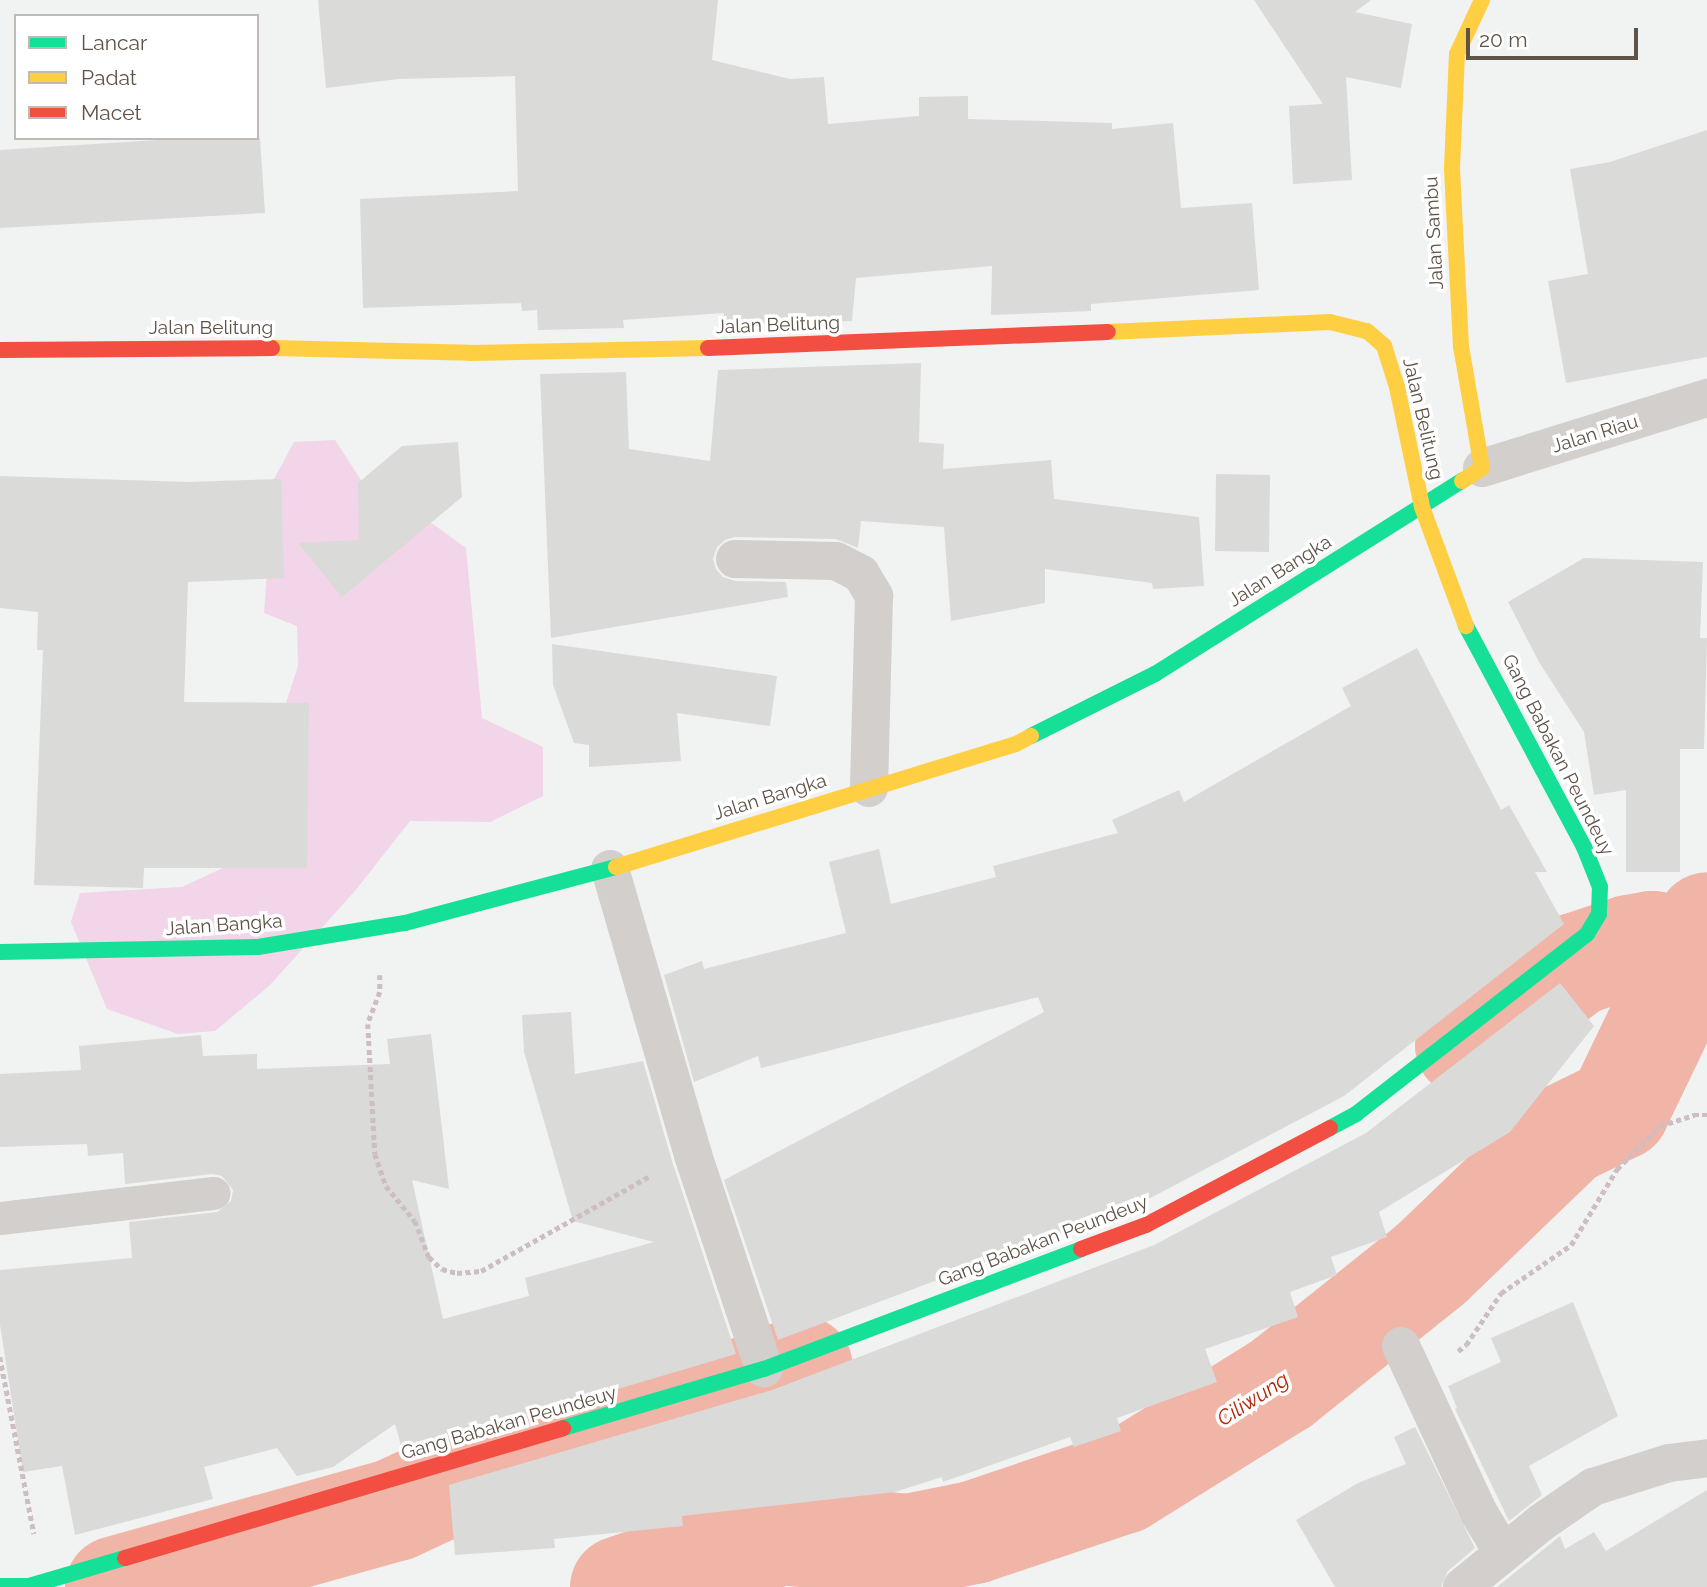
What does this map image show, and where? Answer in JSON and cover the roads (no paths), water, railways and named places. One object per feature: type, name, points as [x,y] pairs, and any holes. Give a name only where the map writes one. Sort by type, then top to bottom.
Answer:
[{"type":"street","name":"Jalan Sambu","points":[[1482,0],[1458,54],[1452,168],[1461,347],[1482,468]]},
{"type":"street","name":"Jalan Belitung","points":[[0,349],[278,348],[470,353],[733,348],[1329,323],[1367,331],[1384,346],[1397,387],[1422,507]]},
{"type":"street","name":"Jalan Riau","points":[[1482,468],[1707,398]]},
{"type":"street","name":"Jalan Bangka","points":[[0,952],[257,947],[405,923],[610,869],[1016,744],[1155,674],[1482,468]]},
{"type":"street","name":"Gang Babakan Peundeuy","points":[[0,1586],[30,1586],[764,1369],[1158,1219],[1356,1114],[1587,934],[1600,914],[1600,887],[1584,847],[1466,625],[1422,507]]},
{"type":"street","points":[[735,559],[836,561],[862,574],[874,596],[869,788]]},
{"type":"street","points":[[610,869],[693,1155],[764,1369]]},
{"type":"street","points":[[1401,1346],[1479,1513],[1503,1553]]},
{"type":"street","points":[[1462,1587],[1503,1553],[1593,1487],[1669,1463],[1707,1458]]},
{"type":"lane","points":[[0,1219],[214,1193]]},
{"type":"waterway","name":"Ciliwung","points":[[621,1587],[780,1533],[908,1545],[973,1532],[1122,1482],[1281,1383],[1430,1264],[1565,1134],[1618,1108],[1707,923]]},
{"type":"waterway","points":[[1466,1045],[1575,964],[1629,946],[1652,942],[1692,952]]},
{"type":"waterway","points":[[116,1587],[395,1509],[552,1436],[642,1427],[801,1367]]}]
